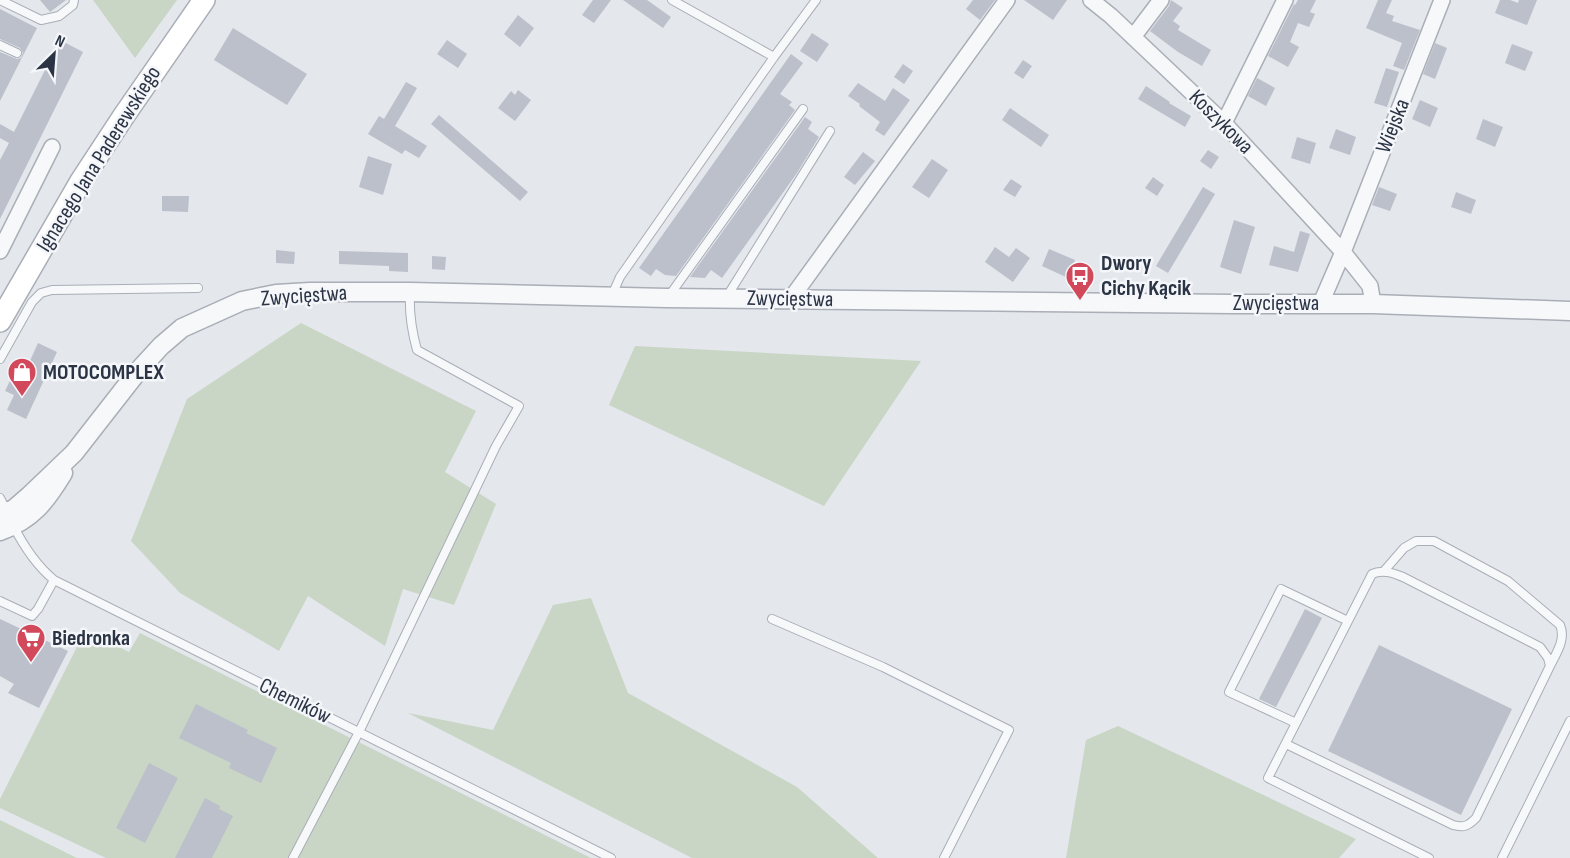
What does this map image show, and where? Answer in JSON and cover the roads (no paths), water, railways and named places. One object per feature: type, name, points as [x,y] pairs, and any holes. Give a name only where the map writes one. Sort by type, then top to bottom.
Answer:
[{"type":"main road","name":"Ignacego Jana Paderewskiego","points":[[0,321],[81,181],[204,0]]},
{"type":"street","points":[[790,300],[1007,0]]},
{"type":"street","name":"Koszykowa","points":[[1091,0],[1111,16],[1224,123],[1343,252],[1370,286],[1373,304]]},
{"type":"street","points":[[1133,38],[1161,0]]},
{"type":"street","points":[[1224,123],[1285,0]]},
{"type":"street","name":"Wiejska","points":[[1343,252],[1442,0]]},
{"type":"street","points":[[0,252],[52,147]]},
{"type":"street","points":[[1321,303],[1343,252]]},
{"type":"street","name":"Zwycięstwa","points":[[4,516],[75,453],[138,371],[161,346],[182,328],[242,301],[276,294],[410,292],[790,300],[1321,303],[1570,311]]},
{"type":"lane","points":[[0,0],[41,20],[58,16],[73,5],[74,0]]},
{"type":"lane","points":[[672,0],[774,57]]},
{"type":"lane","points":[[612,296],[620,277],[816,0]]},
{"type":"lane","points":[[0,45],[17,53]]},
{"type":"lane","points":[[668,298],[803,109]]},
{"type":"lane","points":[[726,298],[830,131]]},
{"type":"lane","points":[[0,359],[32,302],[41,293],[52,290],[198,288]]},
{"type":"lane","points":[[293,858],[359,732],[496,446],[519,406],[417,350],[409,302],[410,292]]},
{"type":"lane","name":"Chemików","points":[[4,516],[32,559],[54,580],[611,858]]},
{"type":"lane","points":[[1286,744],[1453,825],[1467,826],[1476,818],[1562,642],[1563,632],[1560,625],[1508,581],[1434,541],[1416,541],[1404,548],[1384,571]]},
{"type":"lane","points":[[1429,858],[1268,778],[1372,574],[1384,571],[1403,577],[1535,643],[1548,658],[1550,666]]},
{"type":"lane","points":[[0,602],[32,616],[54,580]]},
{"type":"lane","points":[[1296,723],[1229,692],[1281,589],[1348,621]]},
{"type":"lane","points":[[772,619],[883,667],[1009,730],[944,858]]},
{"type":"lane","points":[[1502,858],[1570,721]]},
{"type":"place","name":"Dwory Cichy Kącik","points":[[1080,302]]},
{"type":"place","name":"MOTOCOMPLEX","points":[[22,398]]},
{"type":"place","name":"Biedronka","points":[[31,664]]}]
